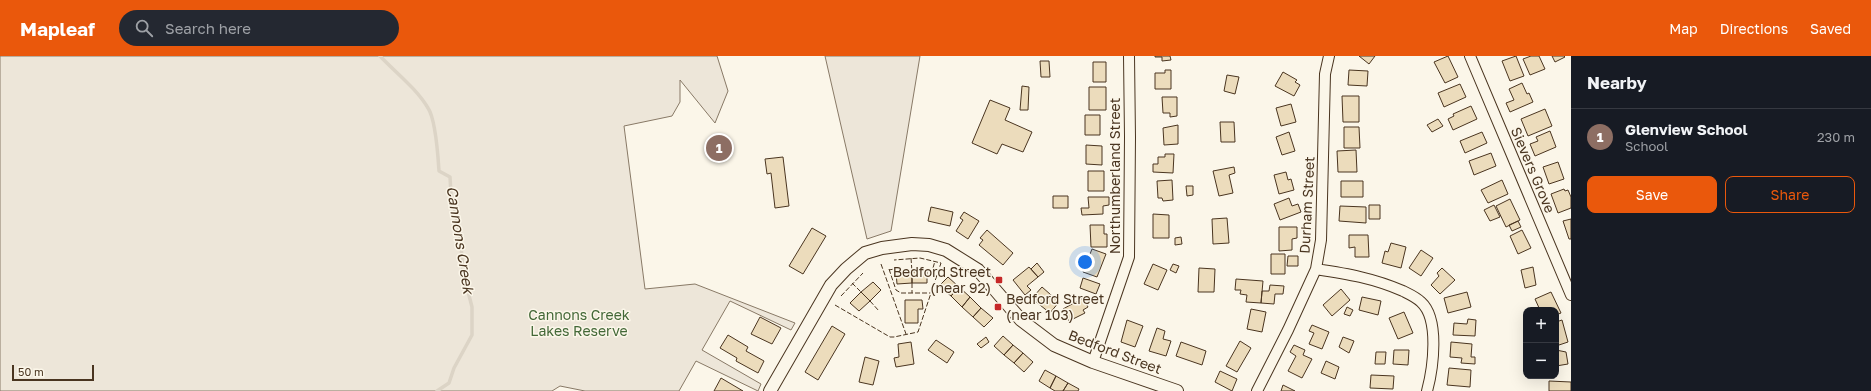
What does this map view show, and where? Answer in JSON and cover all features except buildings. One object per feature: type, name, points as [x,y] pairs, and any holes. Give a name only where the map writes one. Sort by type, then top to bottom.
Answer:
[{"type":"street","name":"Northumberland Street","points":[[1093,362],[1129,257],[1129,56]]},
{"type":"street","name":"Durham Street","points":[[1257,391],[1288,330],[1316,269],[1321,240],[1325,74],[1329,56]]},
{"type":"street","name":"Sievers Grove","points":[[1470,56],[1571,295]]},
{"type":"street","name":"Bedford Street","points":[[770,391],[831,285],[846,269],[865,253],[882,248],[912,244],[929,245],[946,250],[978,270],[1016,314],[1031,328],[1054,345],[1093,362],[1176,391]]},
{"type":"street","points":[[1316,269],[1366,277],[1390,286],[1421,301],[1426,307],[1433,335],[1427,391]]},
{"type":"green space","name":"Cannons Creek Lakes Reserve","points":[[0,56],[717,56],[728,91],[715,123],[680,80],[680,102],[672,116],[624,126],[645,289],[695,284],[795,323],[791,330],[730,301],[702,350],[761,384],[758,391],[696,361],[679,391],[585,391],[560,386],[552,391],[0,391]]},
{"type":"green space","points":[[825,56],[920,56],[891,231],[867,239]]},
{"type":"waterway","name":"Cannons Creek","points":[[380,56],[418,94],[431,114],[436,138],[439,171],[450,177],[451,194],[460,233],[463,272],[472,307],[472,335],[454,368],[449,383],[437,391]]},
{"type":"fence","points":[[911,258],[912,272]]},
{"type":"fence","points":[[835,305],[890,337],[918,332],[941,263],[920,258],[894,260]]},
{"type":"fence","points":[[933,268],[935,261]]},
{"type":"fence","points":[[881,264],[906,334]]},
{"type":"fence","points":[[889,269],[896,290],[901,293],[930,293]]},
{"type":"fence","points":[[889,270],[894,269],[896,272]]},
{"type":"fence","points":[[841,296],[863,273]]},
{"type":"fence","points":[[852,283],[861,292]]},
{"type":"fence","points":[[912,283],[912,293]]},
{"type":"fence","points":[[870,301],[879,311]]},
{"type":"place","name":"Glenview School","points":[[719,148]]},
{"type":"place","name":"Bedford Street (near 92)","points":[[999,280]]},
{"type":"place","name":"Bedford Street (near 103)","points":[[998,307]]}]
